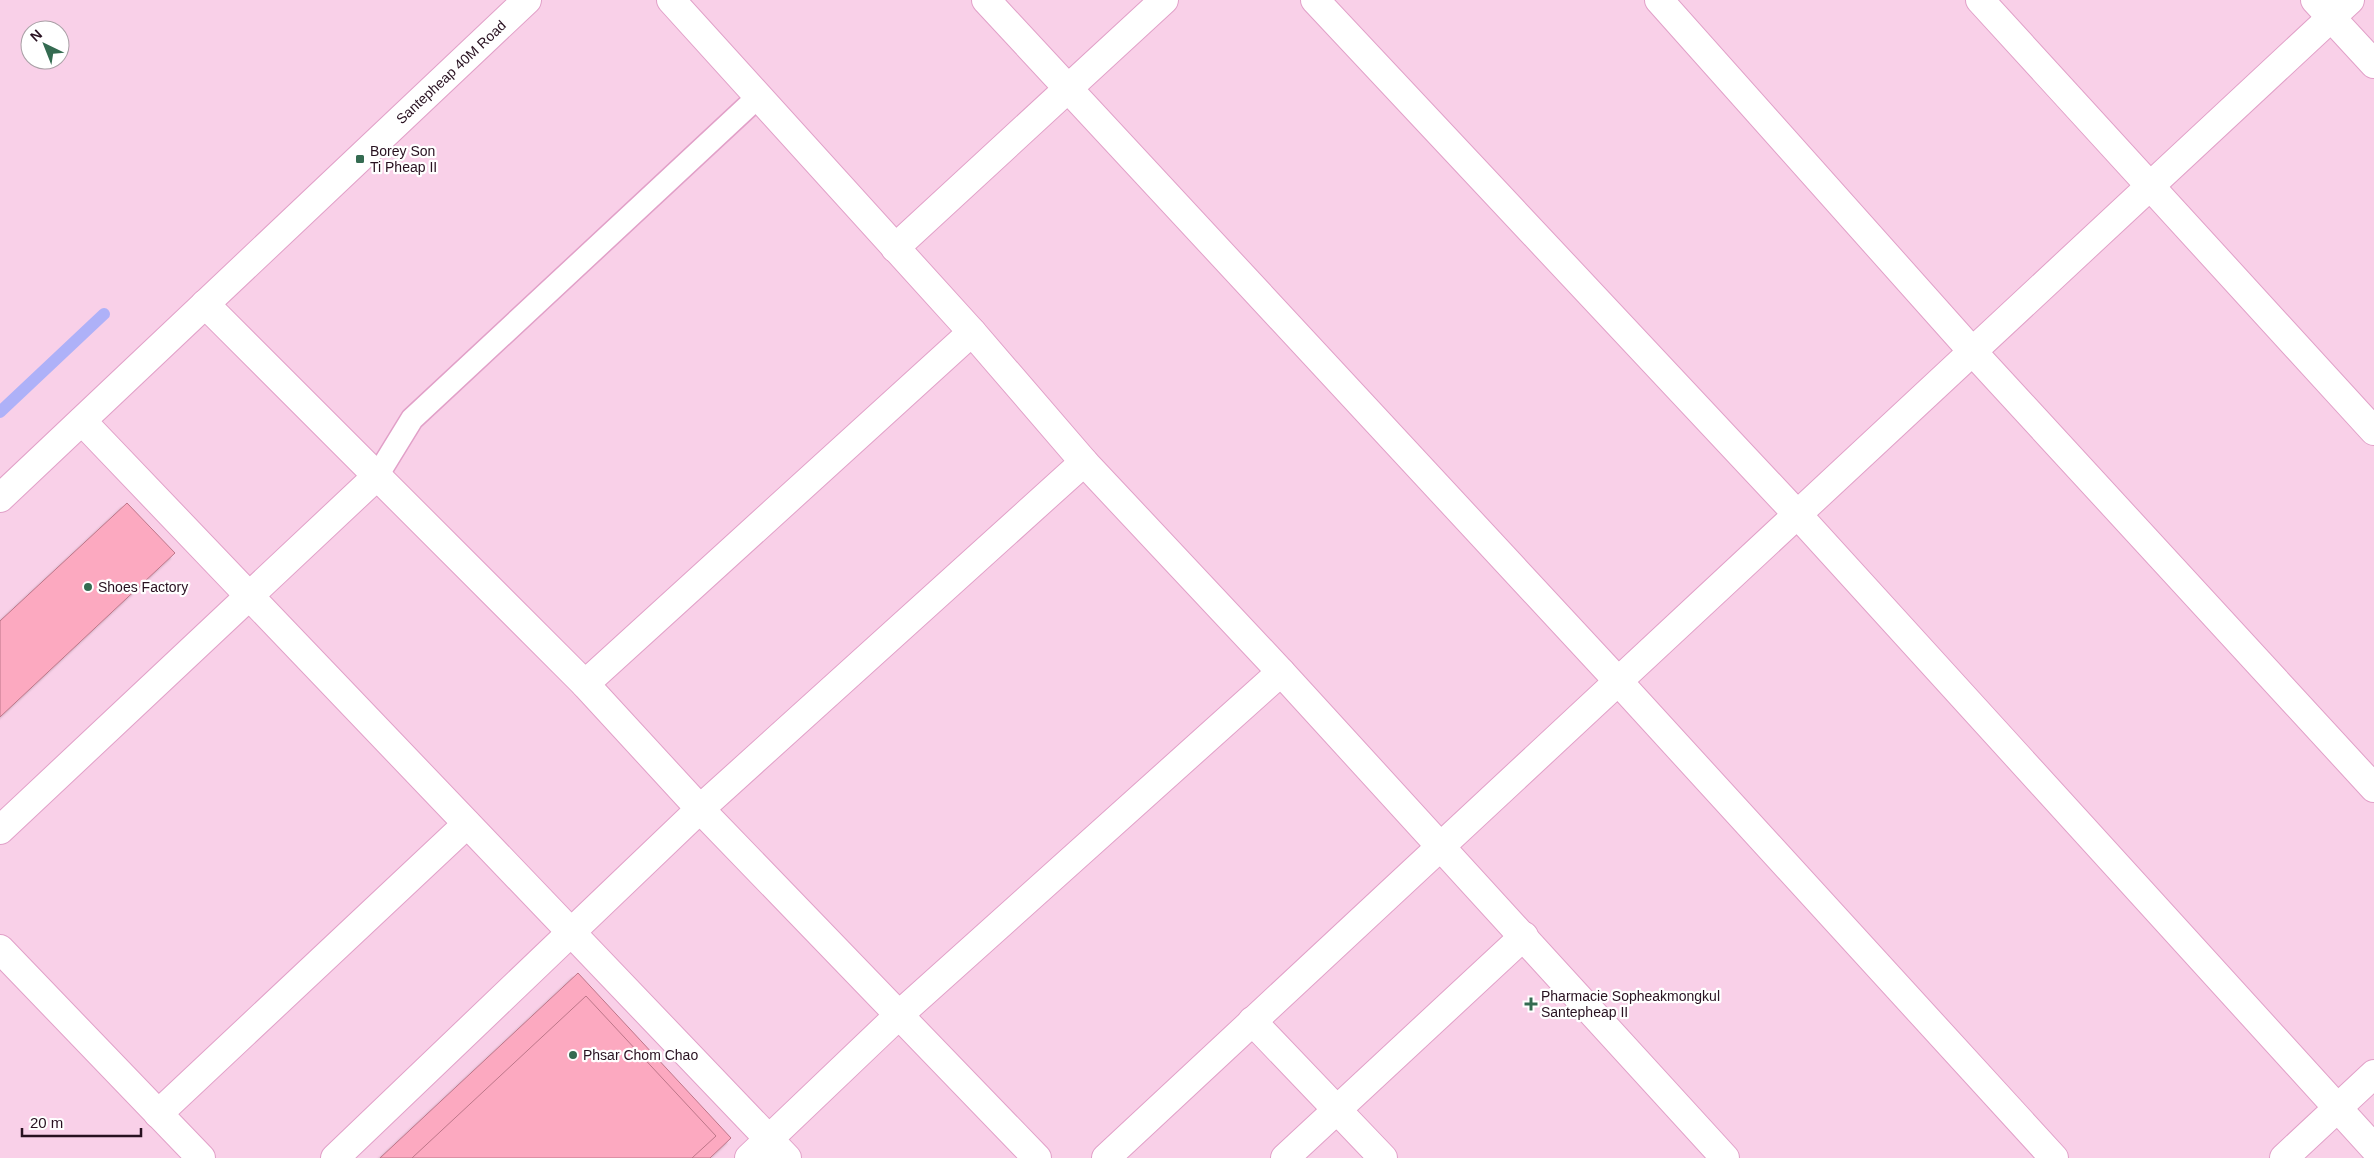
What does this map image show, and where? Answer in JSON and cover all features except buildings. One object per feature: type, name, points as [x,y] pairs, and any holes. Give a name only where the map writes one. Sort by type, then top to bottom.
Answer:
[{"type":"street","name":"Santepheap 40M Road","points":[[0,498],[527,0]]},
{"type":"street","points":[[671,0],[972,332],[1084,462],[1281,672],[1725,1158]]},
{"type":"street","points":[[986,0],[1618,681],[2054,1158]]},
{"type":"street","points":[[895,248],[1164,0]]},
{"type":"street","points":[[1315,0],[1797,514],[2374,1148]]},
{"type":"street","points":[[1659,0],[1972,351],[2374,788]]},
{"type":"street","points":[[1980,0],[2148,187],[2374,431]]},
{"type":"street","points":[[1106,1158],[2148,187],[2332,6],[2374,64]]},
{"type":"street","points":[[205,304],[584,684],[700,809],[1037,1158]]},
{"type":"street","points":[[584,684],[972,332]]},
{"type":"street","points":[[82,421],[778,1149]]},
{"type":"street","points":[[335,1158],[700,809],[1084,462]]},
{"type":"street","points":[[0,830],[377,476]]},
{"type":"street","points":[[749,1158],[778,1149],[900,1014],[1281,672]]},
{"type":"street","points":[[158,1114],[467,824]]},
{"type":"street","points":[[1285,1158],[1524,936]]},
{"type":"street","points":[[0,949],[201,1158]]},
{"type":"street","points":[[1252,1021],[1383,1158]]},
{"type":"street","points":[[2284,1158],[2374,1074]]},
{"type":"lane","points":[[377,476],[412,419],[759,96]]},
{"type":"waterway","points":[[0,412],[104,314]]},
{"type":"place","name":"Borey Son Ti Pheap II","points":[[360,159]]},
{"type":"place","name":"Shoes Factory","points":[[88,587]]},
{"type":"place","name":"Pharmacie Sopheakmongkul Santepheap II","points":[[1531,1004]]},
{"type":"place","name":"Phsar Chom Chao","points":[[573,1055]]}]
